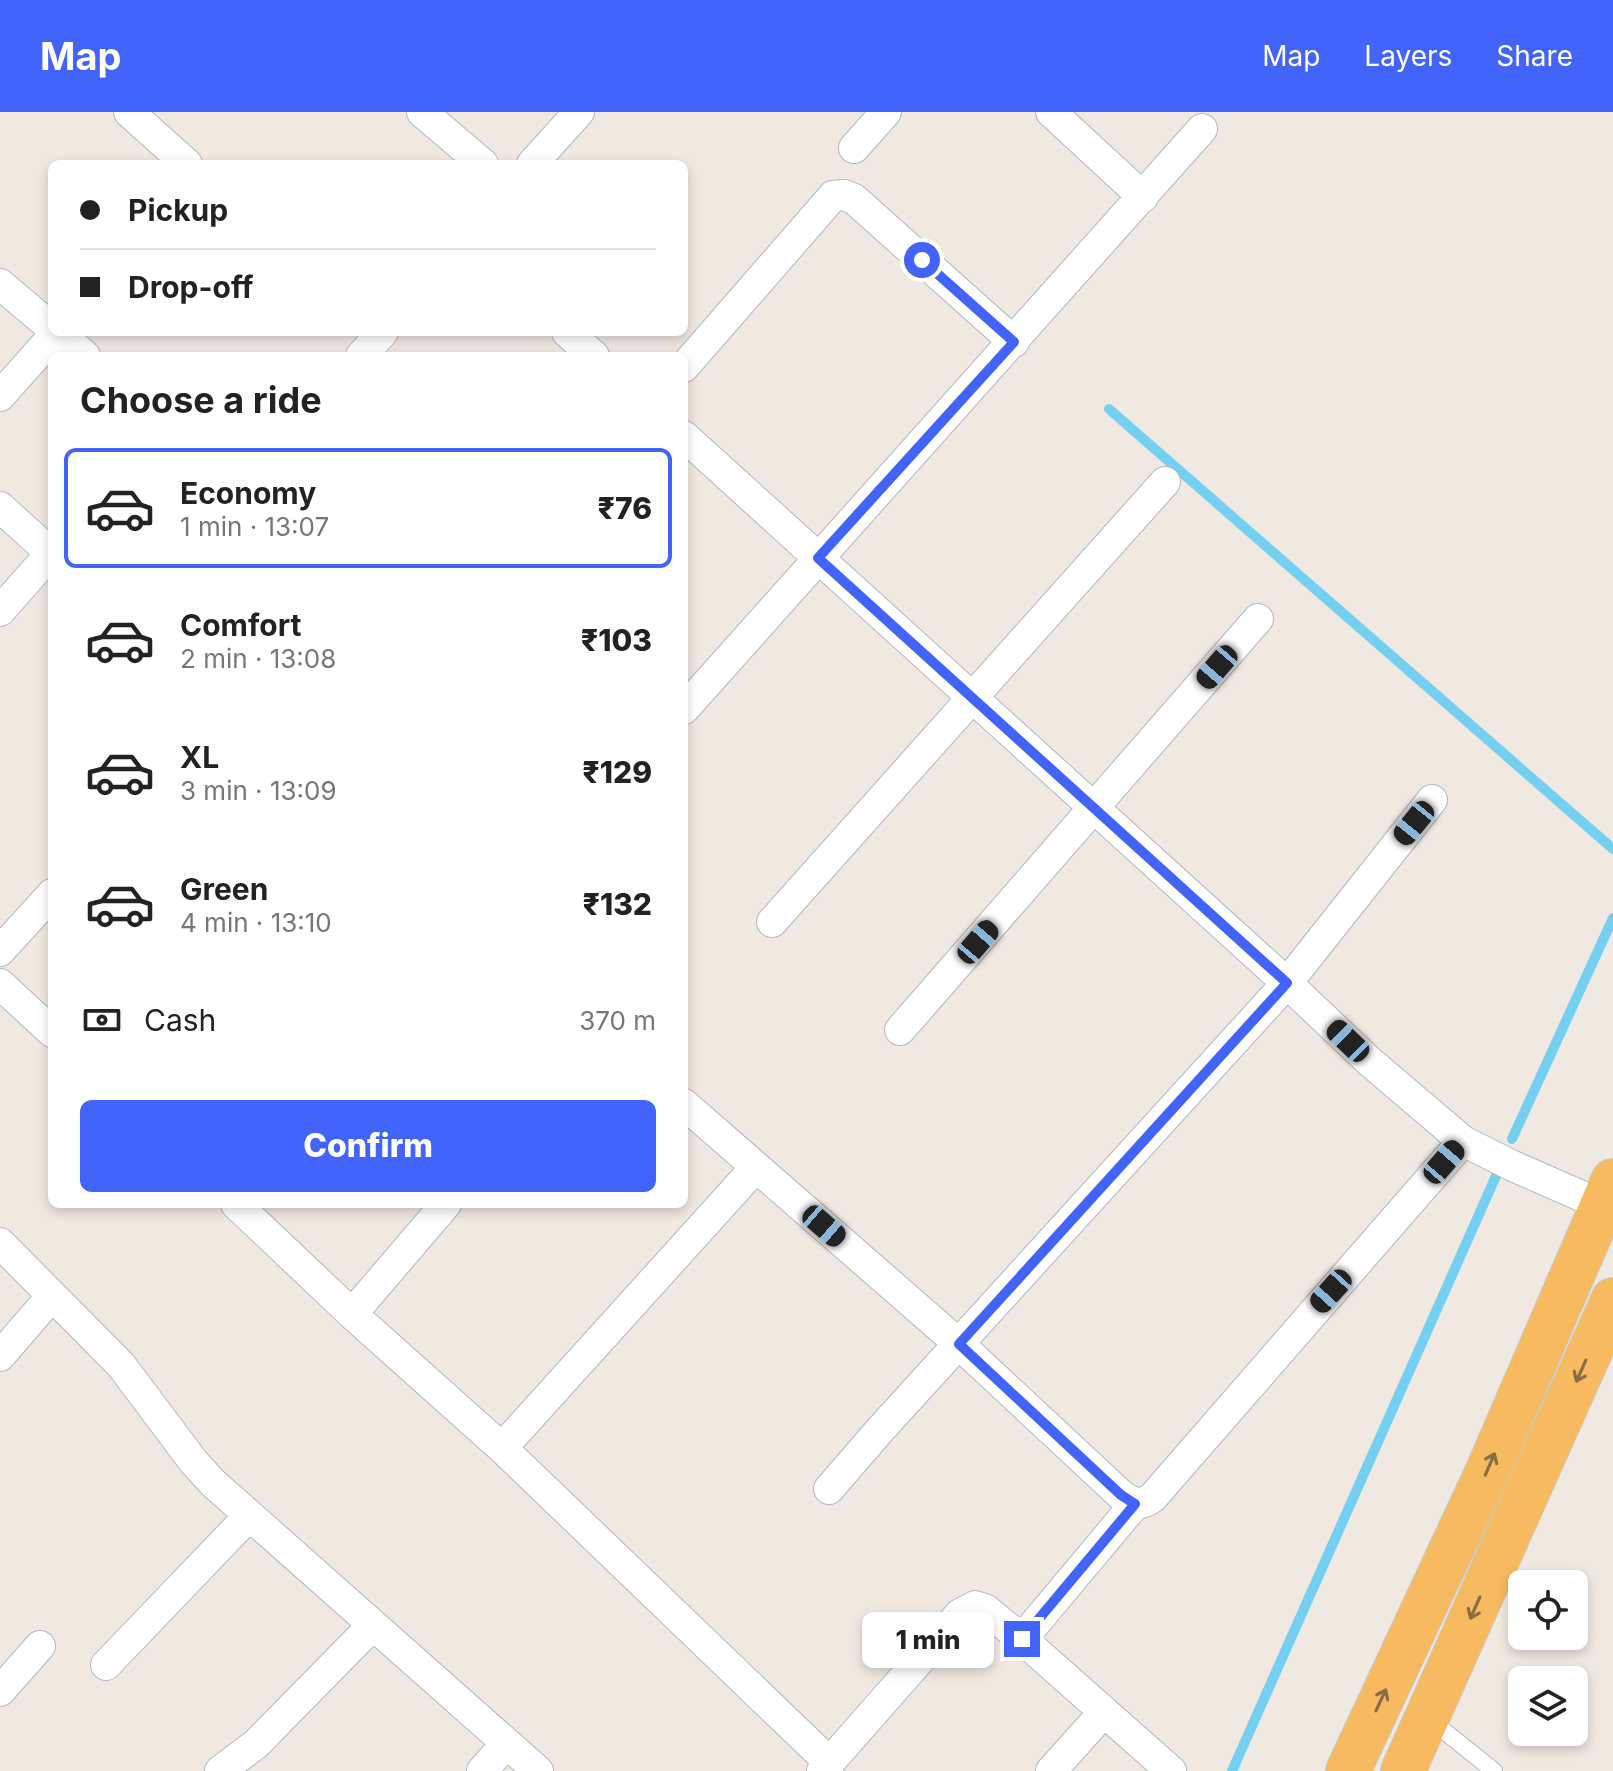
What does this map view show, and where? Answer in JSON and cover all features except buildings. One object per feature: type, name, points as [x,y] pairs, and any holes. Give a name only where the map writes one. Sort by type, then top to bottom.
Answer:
[{"type":"highway","points":[[1348,1771],[1486,1475],[1609,1199]]},
{"type":"highway","points":[[1403,1771],[1613,1300]]},
{"type":"street","points":[[129,112],[183,160]]},
{"type":"street","points":[[422,112],[478,160]]},
{"type":"street","points":[[536,160],[579,112]]},
{"type":"street","points":[[854,148],[886,112]]},
{"type":"street","points":[[1051,112],[1143,197]]},
{"type":"street","points":[[688,704],[1202,129]]},
{"type":"street","points":[[688,362],[833,196],[839,195],[854,199],[1014,342]]},
{"type":"street","points":[[0,284],[48,325]]},
{"type":"street","points":[[0,396],[53,336]]},
{"type":"street","points":[[62,336],[80,352]]},
{"type":"street","points":[[365,352],[379,336]]},
{"type":"street","points":[[572,336],[590,352]]},
{"type":"street","points":[[688,440],[906,640],[972,695],[1369,1061],[1463,1141],[1609,1199]]},
{"type":"street","points":[[772,922],[1165,482]]},
{"type":"street","points":[[0,507],[48,549]]},
{"type":"street","points":[[0,611],[48,557]]},
{"type":"street","points":[[900,1030],[1258,619]]},
{"type":"street","points":[[829,1489],[1287,983],[1432,800]]},
{"type":"street","points":[[0,951],[48,898]]},
{"type":"street","points":[[0,984],[48,1028]]},
{"type":"street","points":[[688,1108],[959,1344],[1121,1495],[1135,1504],[1143,1504],[1153,1497],[1463,1141]]},
{"type":"street","points":[[502,1448],[756,1167]]},
{"type":"street","points":[[240,1208],[352,1314],[502,1448],[826,1767],[967,1608],[975,1606],[985,1609],[1022,1639],[1171,1771]]},
{"type":"street","points":[[352,1314],[443,1208]]},
{"type":"street","points":[[0,1243],[121,1365],[193,1461],[249,1516],[538,1771]]},
{"type":"street","points":[[0,1356],[51,1297]]},
{"type":"street","points":[[1022,1639],[1135,1504]]},
{"type":"street","points":[[106,1665],[249,1516]]},
{"type":"street","points":[[220,1771],[256,1744],[372,1626]]},
{"type":"street","points":[[0,1691],[40,1646]]},
{"type":"street","points":[[1051,1771],[1104,1712]]},
{"type":"street","points":[[482,1771],[506,1744]]},
{"type":"lane","points":[[1427,1717],[1494,1771]]},
{"type":"waterway","points":[[1109,409],[1613,849]]},
{"type":"waterway","points":[[1512,1139],[1613,918]]},
{"type":"waterway","points":[[1232,1771],[1500,1167]]},
{"type":"route","points":[[922,260],[1014,342],[818,558],[1287,983],[959,1344],[1121,1495],[1135,1504],[1022,1639]]}]
